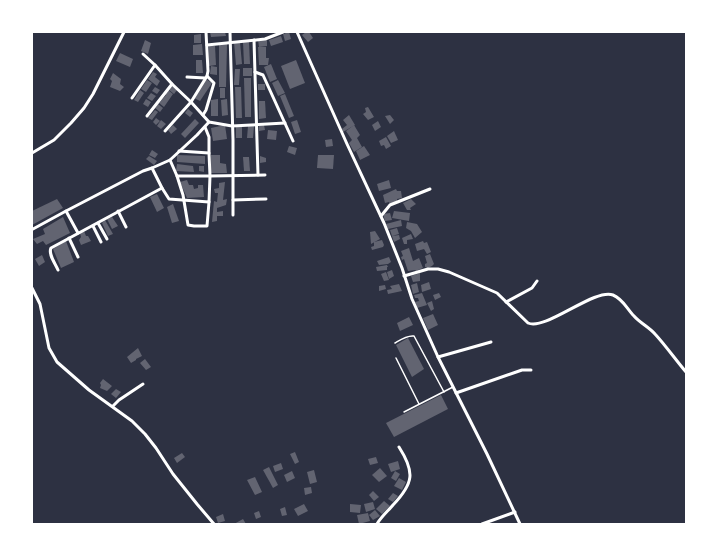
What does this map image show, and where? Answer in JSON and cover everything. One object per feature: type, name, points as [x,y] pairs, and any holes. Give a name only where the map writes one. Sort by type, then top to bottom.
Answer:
[{"type":"street","points":[[32,153],[54,140],[84,108],[93,94],[124,32]]},
{"type":"street","points":[[165,131],[191,102],[206,77],[208,72],[206,32]]},
{"type":"street","points":[[230,32],[232,215]]},
{"type":"street","points":[[207,45],[254,40],[283,32]]},
{"type":"street","points":[[297,32],[346,144],[381,216],[412,299],[438,357],[508,496],[520,524]]},
{"type":"street","points":[[254,40],[258,175]]},
{"type":"street","points":[[143,54],[209,122],[232,126],[285,123]]},
{"type":"street","points":[[132,98],[155,65]]},
{"type":"street","points":[[255,72],[263,75],[293,141]]},
{"type":"street","points":[[187,77],[206,77],[214,83],[206,110],[203,115]]},
{"type":"street","points":[[147,116],[172,84]]},
{"type":"street","points":[[33,229],[143,171],[170,160],[209,122]]},
{"type":"street","points":[[170,160],[177,176],[184,201],[188,226],[207,226],[210,176],[209,138],[205,126]]},
{"type":"street","points":[[179,151],[209,153]]},
{"type":"street","points":[[152,168],[169,199],[209,202]]},
{"type":"street","points":[[177,176],[265,175]]},
{"type":"street","points":[[58,270],[50,255],[50,249],[162,188]]},
{"type":"street","points":[[381,216],[390,205],[430,189]]},
{"type":"street","points":[[233,200],[266,200]]},
{"type":"street","points":[[66,211],[78,233]]},
{"type":"street","points":[[118,211],[126,227]]},
{"type":"street","points":[[98,223],[106,239]]},
{"type":"street","points":[[93,226],[101,242]]},
{"type":"street","points":[[69,238],[78,257]]},
{"type":"street","points":[[404,276],[428,269],[438,269],[449,272],[496,293],[528,324],[532,325],[545,321],[601,295],[612,295],[620,300],[635,318],[654,333],[686,372]]},
{"type":"street","points":[[506,302],[532,288],[537,281]]},
{"type":"street","points":[[32,288],[40,304],[49,348],[57,362],[89,390],[116,403],[145,434],[173,474],[214,524]]},
{"type":"street","points":[[438,357],[491,342]]},
{"type":"street","points":[[456,393],[522,370],[531,370]]},
{"type":"street","points":[[116,403],[143,384]]},
{"type":"street","points":[[377,524],[401,496],[410,478],[411,473],[407,459],[398,447]]},
{"type":"street","points":[[482,524],[515,512]]},
{"type":"lane","points":[[395,343],[406,337],[412,335],[414,336],[444,392]]},
{"type":"lane","points":[[396,358],[419,404]]},
{"type":"lane","points":[[404,412],[453,387]]},
{"type":"building","points":[[210,32],[225,32],[226,36],[211,37]]},
{"type":"building","points":[[289,32],[291,39],[285,41],[283,34]]},
{"type":"building","points":[[309,32],[313,38],[308,42],[302,35]]},
{"type":"building","points":[[201,34],[201,43],[194,43],[194,35]]},
{"type":"building","points":[[281,36],[283,42],[271,46],[269,40]]},
{"type":"building","points":[[267,39],[267,46],[259,47],[258,40]]},
{"type":"building","points":[[145,40],[151,43],[148,54],[141,51]]},
{"type":"building","points":[[234,42],[240,42],[242,64],[236,65]]},
{"type":"building","points":[[243,42],[249,42],[250,64],[244,64]]},
{"type":"building","points":[[202,44],[203,55],[193,55],[193,45]]},
{"type":"building","points":[[219,44],[227,44],[226,87],[219,87]]},
{"type":"building","points":[[209,46],[215,46],[216,65],[209,66]]},
{"type":"building","points":[[258,47],[266,47],[266,58],[269,58],[268,65],[259,65]]},
{"type":"building","points":[[120,53],[133,59],[130,67],[116,61]]},
{"type":"building","points":[[196,60],[202,60],[203,73],[196,73]]},
{"type":"building","points":[[296,60],[305,83],[290,89],[281,66]]},
{"type":"building","points":[[271,64],[277,79],[270,82],[264,67]]},
{"type":"building","points":[[211,66],[217,67],[217,75],[210,74]]},
{"type":"building","points":[[243,68],[252,68],[252,76],[243,76]]},
{"type":"building","points":[[235,69],[240,69],[239,85],[234,85]]},
{"type":"building","points":[[153,72],[157,74],[155,77],[160,81],[157,86],[148,79]]},
{"type":"building","points":[[113,73],[121,79],[120,84],[124,87],[120,91],[110,87],[112,81],[110,79]]},
{"type":"building","points":[[244,78],[251,78],[251,117],[245,117]]},
{"type":"building","points":[[206,79],[212,83],[200,101],[194,98]]},
{"type":"building","points":[[147,80],[152,83],[146,92],[141,89]]},
{"type":"building","points":[[278,80],[285,93],[278,96],[272,83]]},
{"type":"building","points":[[258,84],[265,84],[265,90],[258,90]]},
{"type":"building","points":[[172,86],[177,90],[174,94],[169,90]]},
{"type":"building","points":[[155,87],[160,90],[157,94],[152,91]]},
{"type":"building","points":[[235,87],[241,87],[242,118],[236,118]]},
{"type":"building","points":[[220,88],[225,88],[225,98],[220,98]]},
{"type":"building","points":[[140,90],[144,93],[138,102],[134,100]]},
{"type":"building","points":[[168,90],[173,94],[164,107],[159,103],[166,95],[165,94]]},
{"type":"building","points":[[151,93],[156,96],[152,101],[147,98]]},
{"type":"building","points":[[285,94],[294,116],[289,118],[280,96]]},
{"type":"building","points":[[146,99],[151,102],[148,107],[143,104]]},
{"type":"building","points":[[218,99],[218,116],[211,116],[211,100]]},
{"type":"building","points":[[227,99],[228,115],[222,116],[221,100]]},
{"type":"building","points":[[259,101],[265,101],[266,118],[259,119]]},
{"type":"building","points":[[158,104],[163,108],[160,112],[155,108]]},
{"type":"building","points":[[368,107],[374,117],[368,120],[363,114],[366,112],[365,108]]},
{"type":"building","points":[[188,109],[193,113],[190,117],[185,113]]},
{"type":"building","points":[[155,110],[158,112],[152,120],[148,118]]},
{"type":"building","points":[[349,115],[355,125],[343,132],[342,129],[347,125],[343,120]]},
{"type":"building","points":[[390,115],[394,120],[390,124],[385,116]]},
{"type":"building","points":[[156,118],[160,121],[156,125],[153,122]]},
{"type":"building","points":[[195,119],[199,123],[185,138],[181,134]]},
{"type":"building","points":[[161,120],[166,124],[161,129],[157,126]]},
{"type":"building","points":[[297,120],[301,132],[295,134],[291,122]]},
{"type":"building","points":[[378,121],[381,127],[375,131],[372,125]]},
{"type":"building","points":[[173,125],[177,129],[171,134],[168,130]]},
{"type":"building","points":[[225,125],[227,139],[213,141],[211,128]]},
{"type":"building","points":[[264,125],[265,130],[259,131],[259,126]]},
{"type":"building","points":[[354,125],[360,135],[357,138],[362,147],[354,152],[349,143],[352,140],[346,131]]},
{"type":"building","points":[[236,126],[242,126],[242,138],[236,138]]},
{"type":"building","points":[[248,126],[254,126],[253,138],[247,138]]},
{"type":"building","points":[[268,130],[277,131],[276,140],[267,139]]},
{"type":"building","points":[[394,131],[398,140],[391,143],[387,136]]},
{"type":"building","points":[[386,137],[391,146],[386,149],[384,145],[381,146],[379,141]]},
{"type":"building","points":[[332,139],[333,146],[326,147],[325,140]]},
{"type":"building","points":[[289,146],[297,148],[295,155],[287,152]]},
{"type":"building","points":[[364,146],[370,155],[360,160],[356,151]]},
{"type":"building","points":[[152,150],[158,154],[155,158],[149,155]]},
{"type":"building","points":[[177,155],[205,156],[205,164],[177,162]]},
{"type":"building","points":[[211,155],[220,155],[220,163],[226,164],[227,173],[211,173]]},
{"type":"building","points":[[318,155],[334,155],[333,169],[317,168]]},
{"type":"building","points":[[149,156],[157,161],[154,165],[146,159]]},
{"type":"building","points":[[260,156],[266,158],[266,162],[260,163]]},
{"type":"building","points":[[243,157],[249,157],[250,171],[244,171]]},
{"type":"building","points":[[177,164],[193,166],[194,172],[176,171]]},
{"type":"building","points":[[199,166],[204,166],[204,172],[199,171]]},
{"type":"building","points":[[187,180],[189,185],[193,185],[194,189],[198,188],[198,185],[203,185],[204,197],[187,198],[180,182]]},
{"type":"building","points":[[389,180],[391,188],[379,191],[377,184]]},
{"type":"building","points":[[225,182],[223,200],[227,199],[226,205],[217,208],[217,212],[223,211],[223,216],[217,216],[217,221],[212,222],[214,201],[217,202],[218,193],[215,193],[214,189],[219,188],[219,183]]},
{"type":"building","points":[[396,189],[397,191],[401,191],[402,198],[397,199],[397,201],[390,204],[389,202],[385,203],[383,195]]},
{"type":"building","points":[[157,194],[164,208],[157,212],[150,197]]},
{"type":"building","points":[[57,199],[63,208],[32,225],[32,211]]},
{"type":"building","points":[[411,199],[416,204],[410,208],[411,210],[407,210],[403,203]]},
{"type":"building","points":[[173,204],[179,221],[172,223],[167,207]]},
{"type":"building","points":[[394,211],[410,213],[409,221],[392,218]]},
{"type":"building","points":[[390,213],[392,220],[385,221],[383,214]]},
{"type":"building","points":[[63,217],[70,233],[46,245],[43,241],[37,244],[33,239],[45,234],[43,229]]},
{"type":"building","points":[[112,217],[118,226],[112,229],[107,219]]},
{"type":"building","points":[[105,220],[113,234],[108,236],[102,223]]},
{"type":"building","points":[[401,220],[402,226],[388,229],[386,224]]},
{"type":"building","points":[[407,222],[417,224],[422,232],[415,238],[411,231],[406,228]]},
{"type":"building","points":[[397,228],[399,234],[392,236],[390,230]]},
{"type":"building","points":[[84,231],[86,236],[88,236],[91,241],[81,245],[79,240],[81,237],[80,233]]},
{"type":"building","points":[[375,231],[380,239],[371,244],[370,232]]},
{"type":"building","points":[[411,234],[413,239],[407,240],[407,244],[404,244],[402,238]]},
{"type":"building","points":[[399,235],[400,239],[394,242],[392,236]]},
{"type":"building","points":[[382,240],[384,245],[383,247],[372,250],[371,247],[374,246],[374,242]]},
{"type":"building","points":[[66,241],[74,262],[61,268],[53,249]]},
{"type":"building","points":[[423,241],[424,243],[427,242],[431,252],[427,254],[424,249],[417,251],[415,244]]},
{"type":"building","points":[[409,248],[413,261],[419,258],[423,268],[416,271],[408,271],[404,259],[402,260],[401,257],[403,256],[401,251]]},
{"type":"building","points":[[430,254],[434,264],[428,268],[425,267],[425,264],[427,263],[425,256]]},
{"type":"building","points":[[42,255],[45,262],[39,266],[35,259]]},
{"type":"building","points":[[389,257],[391,262],[388,264],[379,265],[377,261]]},
{"type":"building","points":[[387,265],[387,270],[377,271],[376,267]]},
{"type":"building","points":[[392,270],[394,276],[389,279],[387,272]]},
{"type":"building","points":[[386,272],[389,280],[384,281],[381,274]]},
{"type":"building","points":[[420,273],[420,281],[413,282],[411,276]]},
{"type":"building","points":[[429,282],[431,289],[422,292],[421,285]]},
{"type":"building","points":[[417,283],[419,292],[413,294],[411,285]]},
{"type":"building","points":[[399,284],[402,291],[388,294],[387,290],[392,289],[390,286]]},
{"type":"building","points":[[385,285],[386,289],[379,291],[379,286]]},
{"type":"building","points":[[422,293],[427,305],[417,308],[415,302],[419,301],[414,295]]},
{"type":"building","points":[[439,293],[441,297],[435,300],[433,295]]},
{"type":"building","points":[[432,301],[434,309],[431,311],[427,303]]},
{"type":"building","points":[[433,314],[438,325],[428,330],[423,318]]},
{"type":"building","points":[[409,317],[413,325],[400,331],[397,323]]},
{"type":"building","points":[[408,338],[424,369],[412,377],[396,345]]},
{"type":"building","points":[[138,348],[142,356],[131,363],[127,357]]},
{"type":"building","points":[[145,359],[151,367],[146,370],[140,363]]},
{"type":"building","points":[[103,379],[112,386],[107,391],[100,388],[100,383]]},
{"type":"building","points":[[116,389],[121,392],[116,398],[111,394]]},
{"type":"building","points":[[441,395],[448,409],[394,437],[386,423]]},
{"type":"building","points":[[295,452],[299,462],[295,464],[290,454]]},
{"type":"building","points":[[182,453],[185,457],[177,463],[174,458]]},
{"type":"building","points":[[376,457],[378,463],[370,465],[368,459]]},
{"type":"building","points":[[398,461],[400,469],[391,472],[388,464]]},
{"type":"building","points":[[281,463],[283,469],[275,472],[273,466]]},
{"type":"building","points":[[269,467],[278,485],[273,488],[263,470]]},
{"type":"building","points":[[380,468],[387,476],[379,482],[372,475]]},
{"type":"building","points":[[314,470],[317,482],[310,484],[307,472]]},
{"type":"building","points":[[292,471],[295,478],[287,482],[284,475]]},
{"type":"building","points":[[395,471],[400,474],[396,481],[391,478]]},
{"type":"building","points":[[255,477],[262,492],[255,495],[247,480]]},
{"type":"building","points":[[399,478],[406,482],[402,490],[394,486]]},
{"type":"building","points":[[311,487],[312,493],[305,495],[304,488]]},
{"type":"building","points":[[373,491],[379,497],[374,501],[369,495]]},
{"type":"building","points":[[393,493],[398,496],[393,502],[388,499]]},
{"type":"building","points":[[384,501],[390,506],[382,514],[376,509]]},
{"type":"building","points":[[373,502],[375,509],[366,512],[364,504]]},
{"type":"building","points":[[304,504],[308,511],[298,516],[294,509]]},
{"type":"building","points":[[350,504],[361,505],[360,513],[350,512]]},
{"type":"building","points":[[285,507],[287,515],[282,516],[280,509]]},
{"type":"building","points":[[375,510],[380,516],[373,520],[369,515]]},
{"type":"building","points":[[259,511],[261,517],[256,519],[254,513]]},
{"type":"building","points":[[368,513],[370,521],[359,524],[357,515]]},
{"type":"building","points":[[223,514],[225,521],[218,523],[216,517]]},
{"type":"building","points":[[243,519],[246,524],[234,524]]}]
